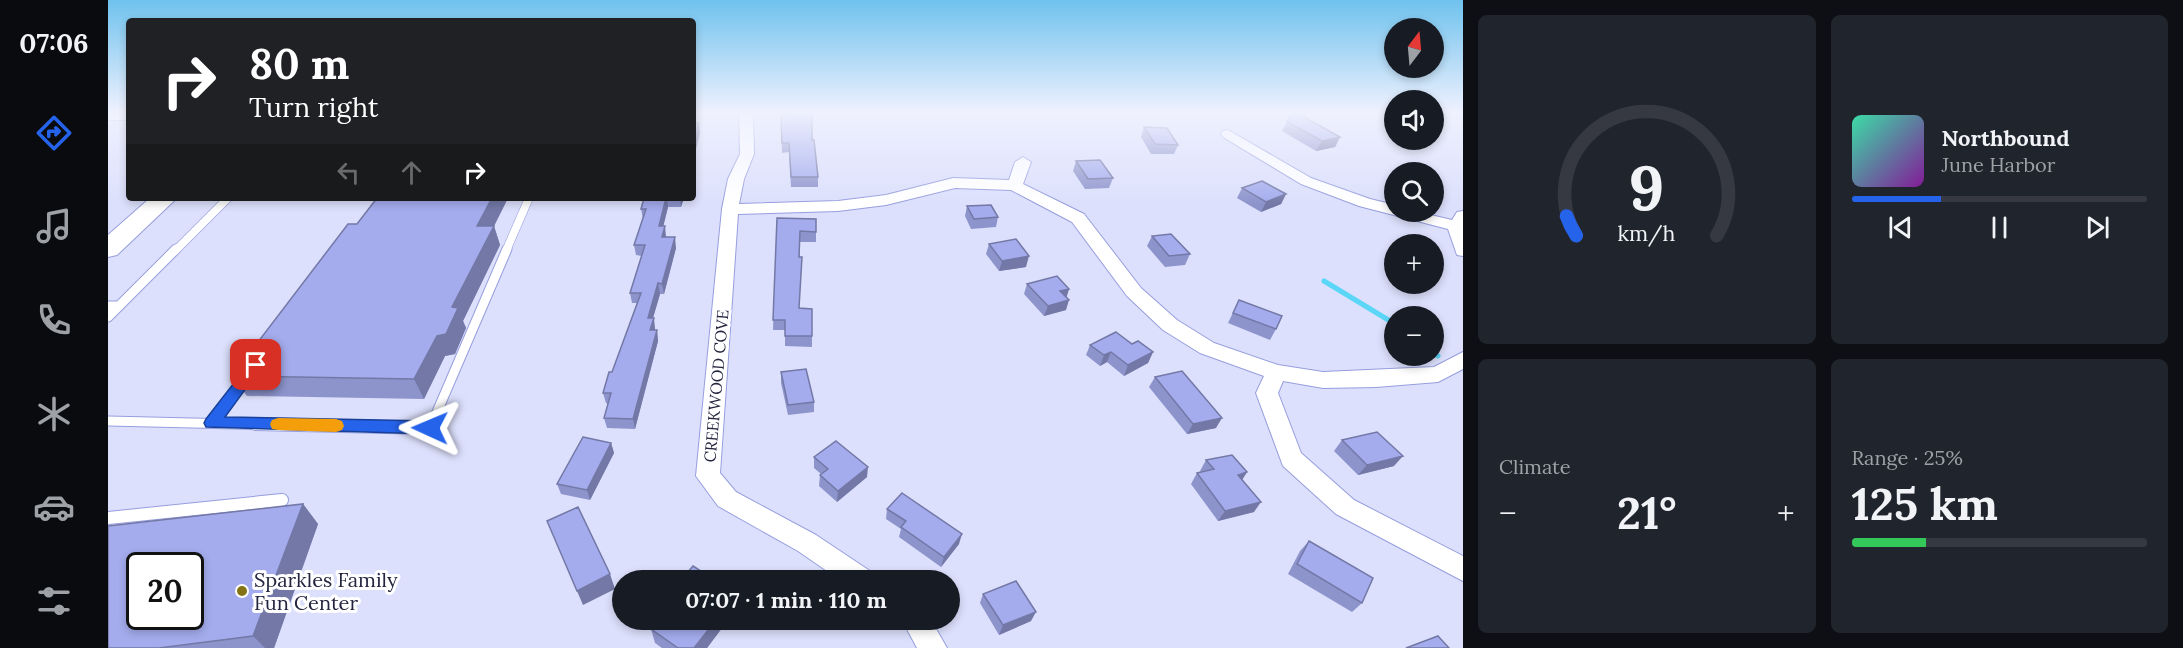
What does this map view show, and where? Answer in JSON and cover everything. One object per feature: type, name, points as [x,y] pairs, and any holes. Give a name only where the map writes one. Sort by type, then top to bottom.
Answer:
[{"type":"main road","points":[[108,222],[133,201]]},
{"type":"main road","points":[[108,249],[162,201]]},
{"type":"street","name":"CREEKWOOD COVE","points":[[747,143],[747,154],[736,179],[730,209],[708,476],[727,499],[807,543],[846,570]]},
{"type":"street","points":[[1243,143],[1306,181],[1365,203],[1384,207]]},
{"type":"street","points":[[1015,186],[1023,162]]},
{"type":"street","points":[[730,209],[838,206],[886,200],[933,190],[952,183],[998,183],[1015,186],[1078,218],[1134,292],[1170,325],[1207,348],[1276,372],[1323,380],[1377,379],[1437,374],[1463,359]]},
{"type":"street","points":[[1444,219],[1459,221],[1463,251]]},
{"type":"street","points":[[1276,372],[1267,393],[1291,459],[1345,507],[1463,569]]},
{"type":"street","points":[[922,630],[933,648]]},
{"type":"lane","points":[[108,317],[225,201]]},
{"type":"lane","points":[[108,421],[430,428],[528,201]]},
{"type":"lane","points":[[108,306],[119,306]]},
{"type":"lane","points":[[212,423],[249,374]]},
{"type":"lane","points":[[108,518],[282,500]]},
{"type":"building","points":[[789,143],[814,143],[818,177],[791,177]]},
{"type":"building","points":[[1177,143],[1178,145],[1155,144]]},
{"type":"building","points":[[1100,160],[1113,178],[1088,179],[1076,161]]},
{"type":"building","points":[[1262,181],[1286,194],[1266,202],[1242,188]]},
{"type":"building","points":[[375,201],[490,201],[477,226],[494,226],[452,307],[458,308],[446,334],[437,336],[414,379],[232,376],[348,224],[357,224]]},
{"type":"building","points":[[643,201],[665,201],[659,226],[665,226],[662,237],[675,237],[662,284],[658,283],[648,318],[654,318],[650,330],[657,330],[633,419],[604,418],[611,393],[603,393],[609,372],[612,372],[641,293],[630,293],[645,245],[634,245],[646,209],[641,209]]},
{"type":"building","points":[[991,205],[998,217],[974,219],[967,206]]},
{"type":"building","points":[[777,218],[816,219],[816,232],[800,231],[799,257],[802,257],[799,308],[812,309],[812,336],[785,336],[785,320],[773,320]]},
{"type":"building","points":[[1171,234],[1190,254],[1169,256],[1152,236]]},
{"type":"building","points":[[1016,239],[1029,256],[1002,261],[989,244]]},
{"type":"building","points":[[1057,276],[1069,289],[1060,291],[1069,300],[1048,306],[1027,284]]},
{"type":"building","points":[[1239,300],[1282,316],[1276,329],[1233,313]]},
{"type":"building","points":[[1116,332],[1132,344],[1138,341],[1153,352],[1128,365],[1111,352],[1104,355],[1090,345]]},
{"type":"building","points":[[806,369],[814,402],[788,405],[781,372]]},
{"type":"building","points":[[1182,371],[1222,418],[1193,424],[1155,377]]},
{"type":"building","points":[[1377,432],[1403,456],[1367,465],[1342,440]]},
{"type":"building","points":[[583,437],[611,443],[587,490],[557,484]]},
{"type":"building","points":[[836,441],[868,467],[838,491],[820,475],[828,469],[814,457]]},
{"type":"building","points":[[1232,455],[1247,472],[1238,475],[1261,502],[1225,511],[1197,473],[1214,469],[1206,460]]},
{"type":"building","points":[[902,493],[962,534],[944,557],[901,527],[906,521],[887,509]]},
{"type":"building","name":"Sparkles Family Fun Center","points":[[303,504],[253,636],[159,648],[108,648],[108,526]]},
{"type":"building","points":[[578,507],[610,574],[577,591],[547,521]]},
{"type":"building","points":[[1309,541],[1373,578],[1362,603],[1297,564]]},
{"type":"building","points":[[1016,581],[1036,612],[1003,625],[983,594]]},
{"type":"building","points":[[652,630],[708,630],[694,648],[678,648]]},
{"type":"building","points":[[1438,636],[1449,648],[1406,648]]},
{"type":"waterway","points":[[1324,281],[1384,317]]},
{"type":"slow traffic","points":[[278,424],[336,426]]},
{"type":"place","name":"Sparkles Family Fun Center","points":[[242,591]]},
{"type":"route","points":[[256,365],[212,423],[430,428]]}]
